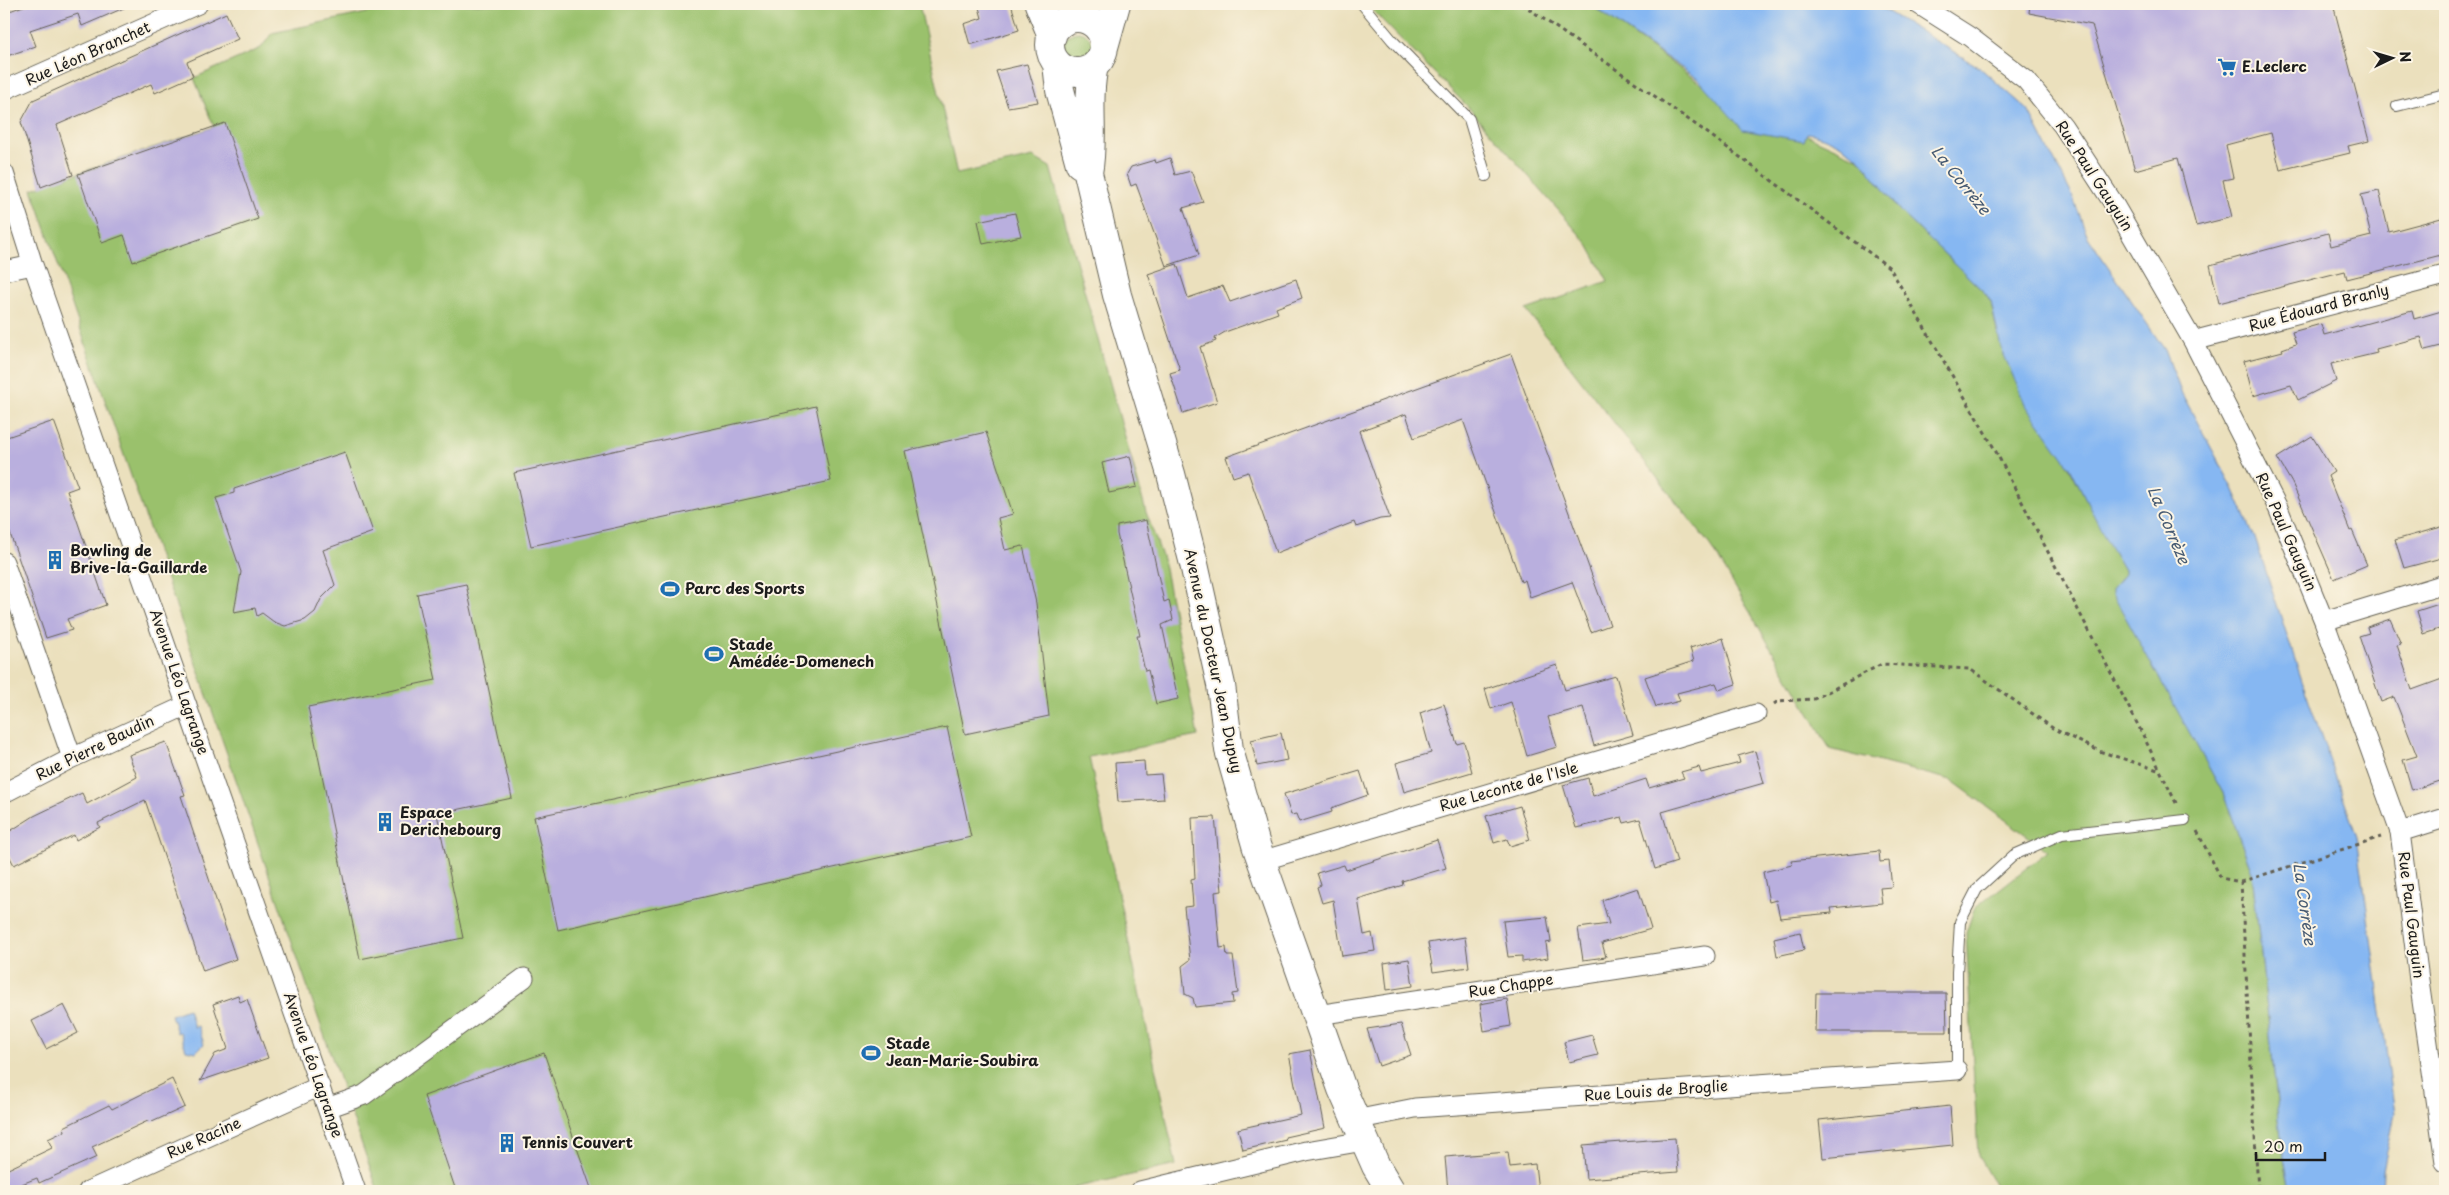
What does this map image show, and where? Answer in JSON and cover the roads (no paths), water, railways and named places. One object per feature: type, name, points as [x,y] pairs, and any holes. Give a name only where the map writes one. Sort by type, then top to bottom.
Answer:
[{"type":"street","name":"Rue Léon Branchet","points":[[4,90],[76,60],[198,4]]},
{"type":"street","points":[[1039,4],[1052,36],[1050,51],[1057,64],[1064,69],[1079,72],[1099,57],[1100,30],[1086,20],[1086,11],[1062,23],[1052,36]]},
{"type":"street","name":"Avenue du Docteur Jean Dupuy","points":[[1116,4],[1090,85],[1091,159],[1088,173],[1117,295],[1171,474],[1192,555],[1221,685],[1229,750],[1261,861],[1360,1130],[1376,1166],[1392,1191]]},
{"type":"street","name":"Rue Paul Gauguin","points":[[1918,4],[1970,37],[2026,80],[2063,126],[2112,201],[2193,341],[2278,508],[2324,621],[2392,834],[2418,980],[2444,1142],[2445,1162]]},
{"type":"street","name":"Avenue du Docteur Jean Dupuy","points":[[1057,64],[1060,90],[1080,164],[1088,173]]},
{"type":"street","name":"Avenue Léo Lagrange","points":[[4,173],[33,265],[356,1191]]},
{"type":"street","points":[[4,272],[33,265]]},
{"type":"street","name":"Rue Édouard Branly","points":[[2193,341],[2445,275]]},
{"type":"street","points":[[4,562],[72,758]]},
{"type":"street","points":[[2324,621],[2445,584]]},
{"type":"street","name":"Rue Pierre Baudin","points":[[4,793],[72,758],[187,704]]},
{"type":"street","name":"Rue Leconte de l'Isle","points":[[1261,861],[1756,714]]},
{"type":"street","points":[[2392,834],[2445,818]]},
{"type":"street","name":"Rue Chappe","points":[[1317,1016],[1705,956]]},
{"type":"street","points":[[326,1108],[364,1094],[524,978]]},
{"type":"street","name":"Rue Louis de Broglie","points":[[1140,1191],[1306,1151],[1415,1108],[1957,1070]]},
{"type":"street","name":"Rue Racine","points":[[88,1191],[320,1086]]},
{"type":"lane","points":[[1362,4],[1392,40],[1469,119],[1486,176]]},
{"type":"lane","points":[[2397,106],[2445,94]]},
{"type":"lane","points":[[1957,1070],[1957,972],[1960,922],[1977,889],[2014,855],[2062,834],[2185,820]]},
{"type":"water","name":"La Corrèze","points":[[1589,4],[1875,4],[1979,67],[2028,110],[2072,195],[2088,237],[2165,350],[2181,392],[2233,488],[2255,538],[2306,693],[2357,837],[2395,1114],[2383,1170],[2382,1191],[2290,1191],[2282,1146],[2252,872],[2223,793],[2112,593],[2112,589],[2124,574],[2124,570],[2103,534],[2070,467],[2025,404],[2001,348],[1991,302],[1986,294],[1900,211],[1861,160],[1855,155],[1835,143],[1814,134],[1807,133],[1804,141],[1743,130],[1699,80]]},
{"type":"water","points":[[188,1009],[194,1027],[198,1026],[204,1044],[196,1052],[186,1050],[180,1032],[177,1033],[171,1015]]},
{"type":"place","name":"E.Leclerc","points":[[2227,67]]},
{"type":"place","name":"Bowling de Brive-la-Gaillarde","points":[[55,560]]},
{"type":"place","name":"Parc des Sports","points":[[670,589]]},
{"type":"place","name":"Stade Amédée-Domenech","points":[[714,654]]},
{"type":"place","name":"Espace Derichebourg","points":[[385,822]]},
{"type":"place","name":"Stade Jean-Marie-Soubira","points":[[871,1053]]},
{"type":"place","name":"Tennis Couvert","points":[[507,1143]]}]
